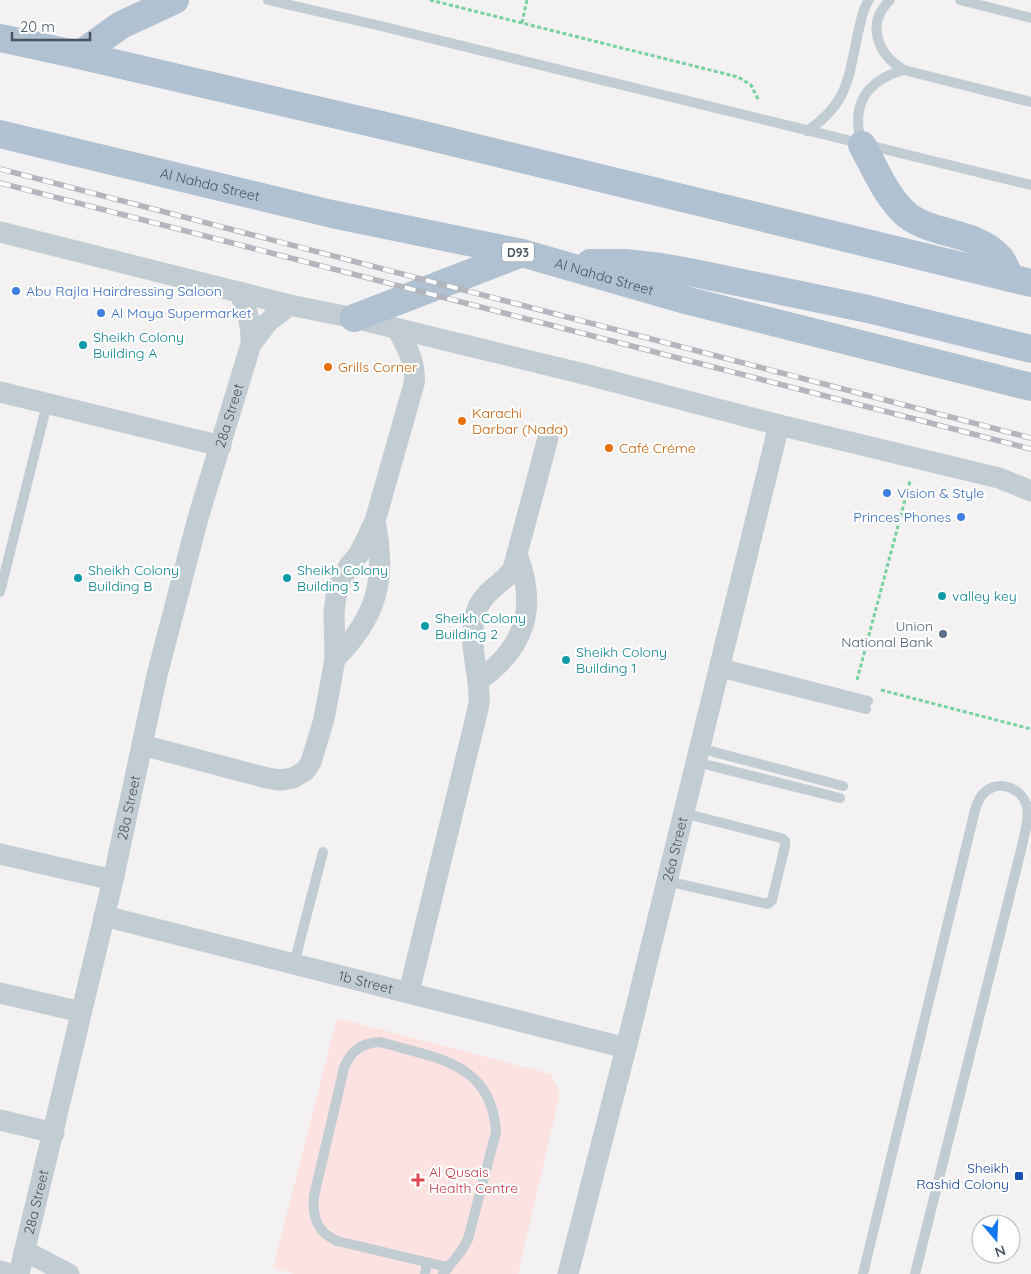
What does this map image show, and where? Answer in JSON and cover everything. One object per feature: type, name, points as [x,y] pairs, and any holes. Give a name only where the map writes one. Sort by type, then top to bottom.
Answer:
[{"type":"main road","points":[[79,55],[121,25],[175,0]]},
{"type":"main road","points":[[0,38],[417,133],[1021,281]]},
{"type":"main road","name":"Al Nahda Street","points":[[0,134],[323,212],[522,252],[699,304],[1031,387]]},
{"type":"main road","points":[[862,144],[887,191],[907,214],[920,224],[966,238],[990,249],[1021,281]]},
{"type":"main road","points":[[354,318],[522,252]]},
{"type":"main road","points":[[556,263],[625,263],[669,268],[868,309],[1031,349]]},
{"type":"street","points":[[0,232],[290,305],[354,318],[588,375],[779,425],[999,478],[1031,491]]},
{"type":"street","name":"28a Street","points":[[19,1274],[113,880],[157,675],[189,552],[251,344],[250,317],[239,292]]},
{"type":"street","name":"28a Street","points":[[251,344],[268,322],[290,305]]},
{"type":"street","points":[[142,745],[280,780],[293,778],[304,771],[311,762],[324,719],[335,659],[334,612],[336,596],[348,566],[359,554],[375,521],[415,377],[414,363],[398,330]]},
{"type":"street","points":[[0,395],[46,404],[221,446]]},
{"type":"street","name":"26a Street","points":[[568,1274],[626,1048],[779,425]]},
{"type":"street","points":[[409,992],[476,717],[479,694],[473,649],[475,616],[486,594],[508,576],[513,569],[548,438]]},
{"type":"street","points":[[335,659],[350,644],[363,626],[374,599],[381,564],[380,542],[375,521]]},
{"type":"street","points":[[478,681],[495,669],[509,653],[520,635],[526,615],[528,594],[525,573],[517,554]]},
{"type":"street","points":[[0,854],[113,880]]},
{"type":"street","name":"1b Street","points":[[104,916],[626,1048]]},
{"type":"street","points":[[0,992],[80,1012]]},
{"type":"street","points":[[0,1120],[54,1133]]},
{"type":"street","points":[[25,1251],[69,1274]]},
{"type":"street","points":[[0,1271],[10,1274]]},
{"type":"lane","points":[[268,0],[1031,184]]},
{"type":"lane","points":[[807,131],[832,112],[841,98],[862,16],[869,0]]},
{"type":"lane","points":[[890,0],[880,14],[877,27],[878,41],[883,53],[892,63],[904,70],[1031,102]]},
{"type":"lane","points":[[960,0],[1031,18]]},
{"type":"lane","points":[[862,144],[858,131],[858,117],[864,97],[878,81],[890,74],[904,70]]},
{"type":"lane","points":[[0,592],[46,404]]},
{"type":"lane","points":[[719,668],[867,705]]},
{"type":"lane","points":[[697,755],[843,786]]},
{"type":"lane","points":[[697,755],[840,798]]},
{"type":"lane","points":[[863,1274],[974,810],[985,791],[995,786],[1006,786],[1017,790],[1024,798],[1028,809],[1027,847],[915,1274]]},
{"type":"lane","points":[[666,881],[768,904],[772,900],[785,841],[781,838],[683,813]]},
{"type":"lane","points":[[294,964],[322,852]]},
{"type":"lane","points":[[380,1042],[460,1067],[473,1076],[491,1102],[495,1116],[496,1132],[472,1228],[462,1250],[445,1271],[427,1263],[336,1241],[322,1231],[314,1215],[314,1196],[344,1068],[347,1059],[361,1045],[380,1042]]},
{"type":"lane","points":[[425,1274],[427,1263]]},
{"type":"path","points":[[430,0],[738,76],[751,85],[769,122]]},
{"type":"path","points":[[522,23],[527,0]]},
{"type":"path","points":[[856,683],[916,458]]},
{"type":"shaded area","name":"Al Qusais Health Centre","points":[[337,1018],[551,1074],[560,1093],[518,1274],[295,1274],[273,1268]]},
{"type":"railway","points":[[0,169],[1031,438]]},
{"type":"railway","points":[[0,183],[1031,449]]},
{"type":"place","name":"Abu Rajla Hairdressing Saloon","points":[[16,291]]},
{"type":"place","name":"Al Maya Supermarket","points":[[101,313]]},
{"type":"place","name":"Sheikh Colony Building A","points":[[83,345]]},
{"type":"place","name":"Grills Corner","points":[[328,367]]},
{"type":"place","name":"Karachi Darbar (Nada)","points":[[462,421]]},
{"type":"place","name":"Café Créme","points":[[609,448]]},
{"type":"place","name":"Vision & Style","points":[[887,493]]},
{"type":"place","name":"Princes Phones","points":[[961,517]]},
{"type":"place","name":"Sheikh Colony Building B","points":[[78,578]]},
{"type":"place","name":"Sheikh Colony Building 3","points":[[287,578]]},
{"type":"place","name":"valley key","points":[[942,596]]},
{"type":"place","name":"Sheikh Colony Building 2","points":[[425,626]]},
{"type":"place","name":"Union National Bank","points":[[943,634]]},
{"type":"place","name":"Sheikh Colony Building 1","points":[[566,660]]},
{"type":"place","name":"Sheikh Rashid Colony","points":[[1019,1176]]},
{"type":"place","name":"Al Qusais Health Centre","points":[[418,1180]]}]
